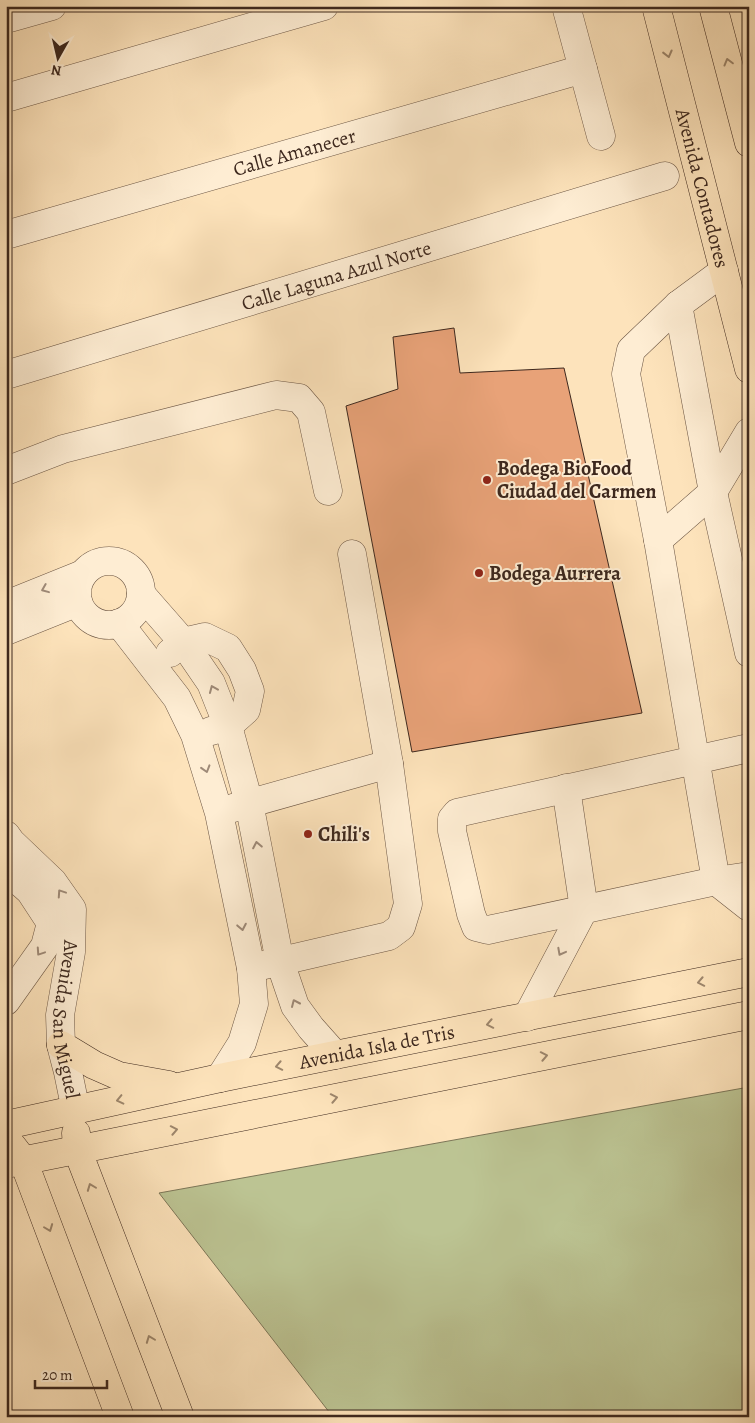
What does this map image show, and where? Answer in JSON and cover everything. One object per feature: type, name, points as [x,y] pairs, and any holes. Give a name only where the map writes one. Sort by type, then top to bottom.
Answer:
[{"type":"main road","name":"Avenida Contadores","points":[[656,6],[749,369]]},
{"type":"main road","points":[[713,6],[749,143]]},
{"type":"main road","name":"Avenida Isla de Tris","points":[[6,1125],[220,1078],[749,972]]},
{"type":"main road","name":"Avenida Isla de Tris","points":[[15,1162],[749,1014]]},
{"type":"main road","points":[[61,1045],[94,1066],[119,1076],[178,1087]]},
{"type":"main road","points":[[76,1111],[77,1150],[180,1417]]},
{"type":"main road","points":[[6,1138],[120,1417]]},
{"type":"street","points":[[6,19],[52,6]]},
{"type":"street","points":[[6,98],[324,6]]},
{"type":"street","points":[[566,6],[601,136]]},
{"type":"street","name":"Calle Amanecer","points":[[6,235],[583,69]]},
{"type":"street","name":"Calle Laguna Azul Norte","points":[[6,375],[665,176]]},
{"type":"street","points":[[724,272],[678,305],[631,350],[626,374],[658,540],[716,881],[749,907]]},
{"type":"street","points":[[678,305],[713,492],[749,652]]},
{"type":"street","points":[[6,471],[63,449],[276,395],[299,398],[310,412],[328,491]]},
{"type":"street","points":[[658,540],[713,492],[749,432]]},
{"type":"street","points":[[251,968],[389,936],[402,927],[408,904],[389,764],[352,554]]},
{"type":"street","points":[[7,622],[91,567],[100,562],[110,561],[120,563],[136,575],[140,584],[141,594],[135,612],[128,619],[109,625],[90,619],[83,612],[78,602],[77,592],[83,574]]},
{"type":"street","points":[[141,594],[183,642]]},
{"type":"street","points":[[7,622],[78,602]]},
{"type":"street","points":[[119,623],[177,698],[195,736],[219,813],[251,968],[254,1004],[242,1044],[220,1078]]},
{"type":"street","points":[[154,667],[183,642],[206,637],[228,648],[242,670],[250,691],[246,710],[228,726],[195,736]]},
{"type":"street","points":[[228,726],[249,803],[280,962],[295,1006],[335,1055]]},
{"type":"street","points":[[749,748],[457,813],[452,819],[452,831],[471,914],[476,927],[488,930],[716,881],[749,876]]},
{"type":"street","points":[[219,813],[389,764]]},
{"type":"street","points":[[527,1017],[584,909],[566,788]]},
{"type":"street","name":"Avenida San Miguel","points":[[6,834],[11,842],[53,882],[72,910],[71,952],[60,1015],[61,1045],[76,1111]]},
{"type":"street","name":"Avenida San Miguel","points":[[6,870],[30,891],[51,923],[45,946],[6,1001]]},
{"type":"green space","points":[[749,1087],[749,1417],[333,1417],[159,1193]]},
{"type":"building","points":[[454,328],[460,373],[564,368],[642,713],[412,752],[346,406],[398,389],[393,337]]},
{"type":"place","name":"Bodega BioFood Ciudad del Carmen","points":[[487,480]]},
{"type":"place","name":"Bodega Aurrera","points":[[479,573]]},
{"type":"place","name":"Chili's","points":[[308,834]]}]
